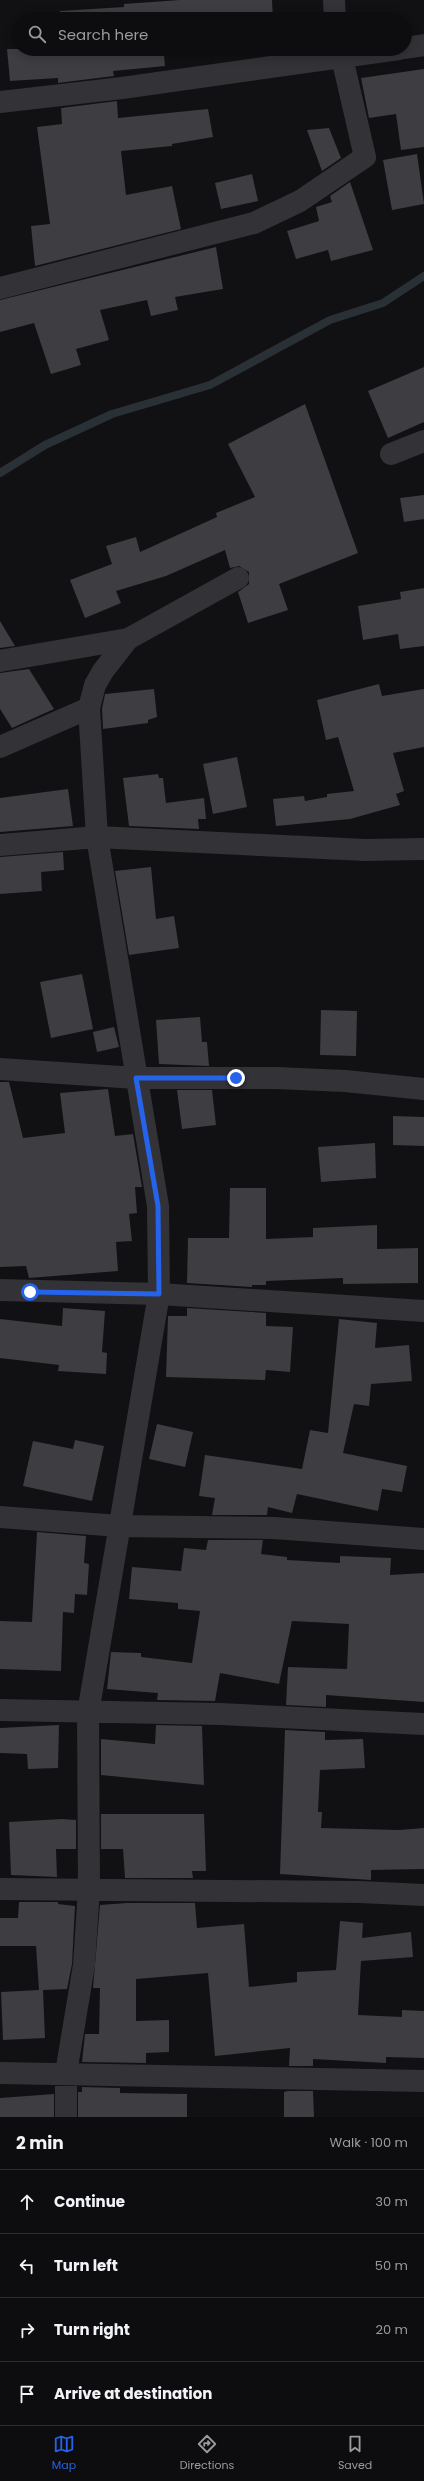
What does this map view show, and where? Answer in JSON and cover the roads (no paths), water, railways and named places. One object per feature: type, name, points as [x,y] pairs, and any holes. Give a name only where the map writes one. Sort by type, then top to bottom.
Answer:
[{"type":"street","points":[[334,0],[335,12]]},
{"type":"street","points":[[412,47],[424,45]]},
{"type":"street","points":[[0,102],[320,56]]},
{"type":"street","points":[[0,288],[254,223],[300,201],[365,157],[342,56]]},
{"type":"street","points":[[391,454],[424,441]]},
{"type":"street","points":[[0,661],[128,639],[238,578]]},
{"type":"street","points":[[66,2117],[66,2073],[84,1965],[89,1889],[88,1713],[159,1294],[158,1206],[97,837],[89,708],[95,685],[102,671],[128,639]]},
{"type":"street","points":[[0,747],[89,708]]},
{"type":"street","points":[[0,845],[97,837],[365,850],[424,849]]},
{"type":"street","points":[[0,1069],[136,1078],[276,1078],[345,1081],[424,1089]]},
{"type":"street","points":[[0,1290],[159,1294],[424,1311]]},
{"type":"street","points":[[0,1518],[119,1526],[236,1526],[424,1539]]},
{"type":"street","points":[[0,1710],[88,1713],[220,1714],[424,1724]]},
{"type":"street","points":[[0,1889],[360,1892],[424,1895]]},
{"type":"street","points":[[0,2073],[66,2073],[424,2081]]},
{"type":"waterway","points":[[0,473],[45,445],[112,414],[210,385],[330,320],[383,303],[424,276]]}]
